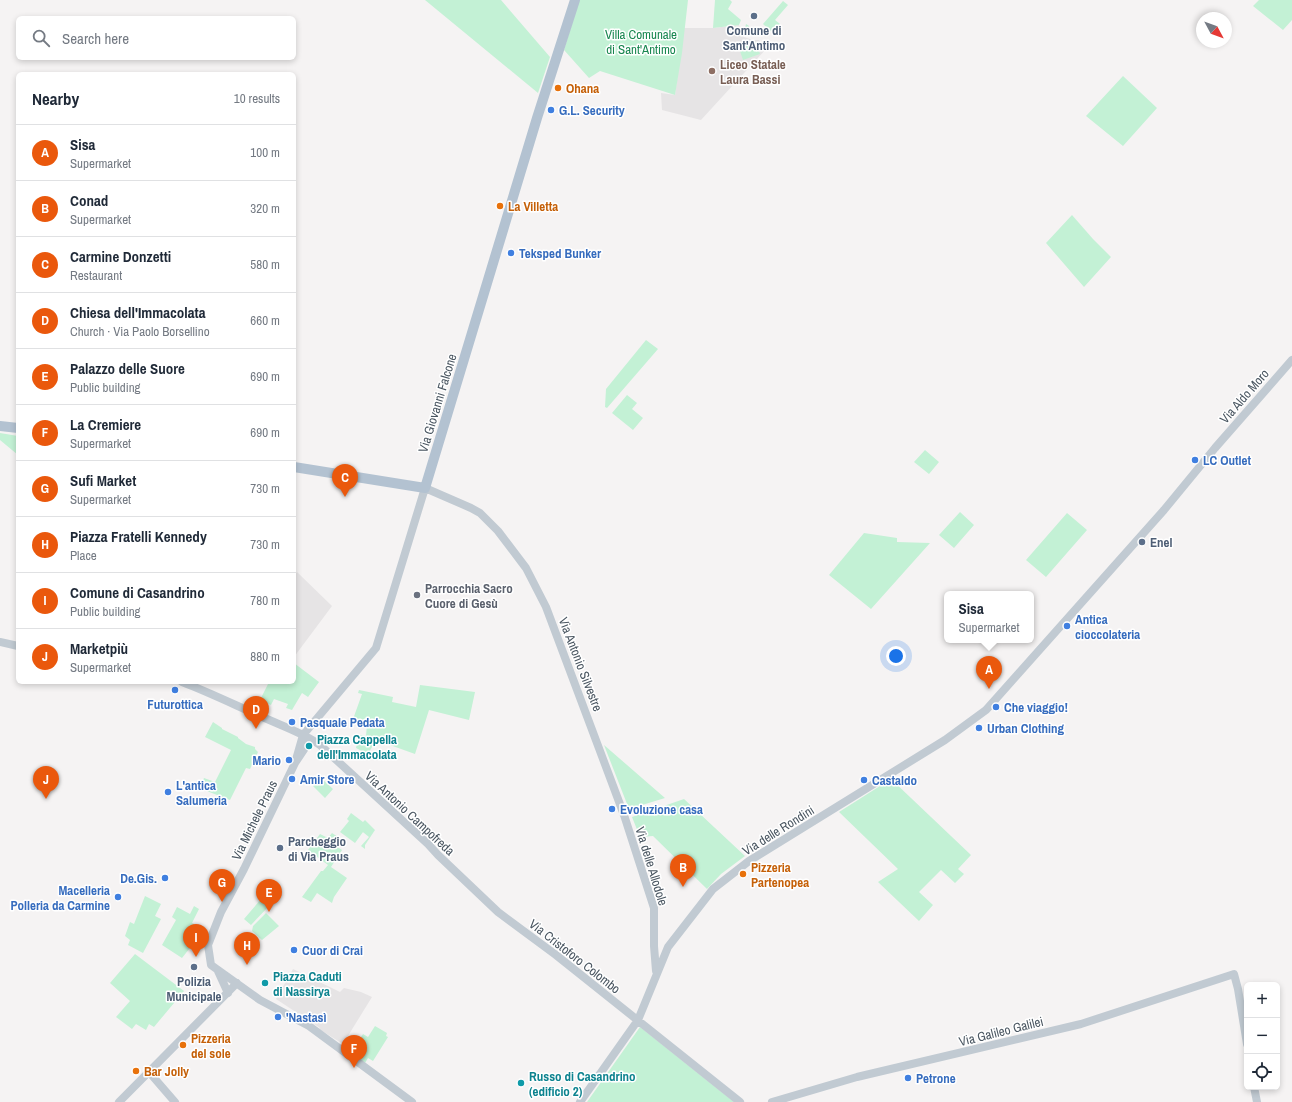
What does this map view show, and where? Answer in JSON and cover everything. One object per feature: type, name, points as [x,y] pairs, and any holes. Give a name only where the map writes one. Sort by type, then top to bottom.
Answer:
[{"type":"main road","name":"Via Giovanni Falcone","points":[[425,488],[538,115],[575,0]]},
{"type":"main road","points":[[0,426],[16,428]]},
{"type":"main road","points":[[296,467],[425,488]]},
{"type":"street","name":"Via Aldo Moro","points":[[986,710],[1164,510],[1215,448],[1292,360]]},
{"type":"street","name":"Via Antonio Silvestre","points":[[425,488],[476,511],[498,531],[526,568],[546,607],[624,815]]},
{"type":"street","name":"Via Giovanni Falcone","points":[[303,735],[376,648],[425,488]]},
{"type":"street","points":[[0,642],[16,646]]},
{"type":"street","name":"Via Antonio Campofreda","points":[[187,684],[312,740],[391,809],[498,912]]},
{"type":"street","name":"Via delle Rondini","points":[[580,1102],[638,1020],[656,972],[668,947],[713,889],[749,861],[945,740],[986,710]]},
{"type":"street","name":"Via Michele Praus","points":[[295,763],[303,735]]},
{"type":"street","name":"Via Michele Praus","points":[[217,970],[211,965],[208,945],[221,912],[244,869],[295,763],[309,742],[312,740]]},
{"type":"street","name":"Via delle Allodole","points":[[624,815],[654,908],[656,972]]},
{"type":"street","name":"Via Cristoforo Colombo","points":[[498,912],[556,955],[740,1102]]},
{"type":"street","points":[[217,970],[260,1000],[309,1026],[412,1102]]},
{"type":"street","points":[[217,970],[228,993]]},
{"type":"street","name":"Via Galileo Galilei","points":[[772,1102],[857,1077],[1081,1024],[1234,974],[1244,1026]]},
{"type":"street","points":[[119,1102],[237,983]]},
{"type":"street","points":[[149,1072],[175,1102]]},
{"type":"street","points":[[1255,1090],[1257,1102]]},
{"type":"shaded area","name":"Liceo Statale Laura Bassi","points":[[739,25],[744,37],[759,40],[766,49],[701,120],[662,110],[661,93],[675,95],[684,28],[713,28]]},
{"type":"shaded area","points":[[297,572],[332,606],[296,654]]},
{"type":"shaded area","points":[[293,969],[340,992],[344,988],[361,992],[372,997],[343,1044],[276,999]]},
{"type":"green space","points":[[425,0],[501,0],[550,57],[538,93]]},
{"type":"green space","name":"Villa Comunale di Sant'Antimo","points":[[579,0],[688,0],[682,53],[675,95],[600,71],[589,78],[564,50]]},
{"type":"green space","points":[[715,0],[730,0],[732,2],[728,9],[741,20],[739,25],[713,28]]},
{"type":"green space","points":[[1259,0],[1292,0],[1292,20],[1283,30],[1253,6]]},
{"type":"green space","points":[[783,1],[788,5],[775,20],[780,24],[772,32],[763,24]]},
{"type":"green space","points":[[746,24],[749,26],[749,29],[757,31],[760,28],[767,34],[755,35],[747,32],[745,29]]},
{"type":"green space","points":[[756,42],[760,54],[743,60],[739,48]]},
{"type":"green space","points":[[1123,76],[1157,108],[1123,146],[1086,116]]},
{"type":"green space","points":[[1072,215],[1111,257],[1084,287],[1046,243]]},
{"type":"green space","points":[[646,340],[658,349],[607,408],[605,407],[606,389]]},
{"type":"green space","points":[[627,395],[637,403],[632,409],[643,418],[633,430],[612,413]]},
{"type":"green space","points":[[0,433],[16,436],[16,453],[0,440]]},
{"type":"green space","points":[[925,450],[939,462],[929,474],[914,462]]},
{"type":"green space","points":[[960,512],[974,525],[954,548],[939,535]]},
{"type":"green space","points":[[1067,513],[1087,530],[1046,577],[1026,560]]},
{"type":"green space","points":[[864,533],[897,538],[897,542],[930,543],[871,609],[829,575]]},
{"type":"green space","points":[[296,665],[319,682],[308,697],[302,693],[292,710],[286,708],[288,704],[274,699],[271,705],[260,700],[268,684],[296,684]]},
{"type":"green space","points":[[420,685],[475,692],[469,720],[429,710],[415,754],[376,740],[368,754],[356,748],[359,735],[366,736],[367,725],[352,722],[362,694],[358,693],[359,690],[393,697],[392,702],[416,707]]},
{"type":"green space","points":[[213,722],[222,729],[238,737],[246,744],[255,747],[258,752],[250,769],[246,768],[230,800],[199,788],[204,778],[215,782],[231,750],[205,737]]},
{"type":"green space","points":[[604,745],[665,798],[629,809]]},
{"type":"green space","points":[[322,779],[333,789],[325,798],[313,786]]},
{"type":"green space","points":[[891,779],[971,855],[958,869],[964,874],[955,883],[941,870],[919,892],[933,905],[919,921],[878,882],[898,869],[839,812]]},
{"type":"green space","points":[[684,799],[745,856],[721,874],[707,889],[653,836],[640,837],[632,817]]},
{"type":"green space","points":[[351,813],[363,822],[365,820],[375,830],[365,845],[365,849],[361,846],[369,837],[363,832],[355,843],[340,832],[349,821],[347,819]]},
{"type":"green space","points":[[332,833],[341,839],[336,846],[342,850],[331,867],[347,878],[334,897],[332,903],[317,893],[311,902],[302,897],[321,871],[323,871],[328,865],[308,850],[320,834],[328,838]]},
{"type":"green space","points":[[145,896],[161,904],[155,916],[161,919],[143,953],[128,945],[130,940],[125,936],[130,922],[134,924]]},
{"type":"green space","points":[[261,899],[269,906],[251,925],[244,919]]},
{"type":"green space","points":[[194,906],[199,909],[192,923],[201,931],[182,958],[162,945],[176,920],[172,917],[177,907],[190,914]]},
{"type":"green space","points":[[266,913],[279,926],[262,940],[252,931],[253,926]]},
{"type":"green space","points":[[135,954],[184,991],[154,1027],[149,1024],[146,1030],[136,1024],[132,1029],[116,1017],[130,1001],[110,983]]},
{"type":"green space","points":[[375,1026],[387,1033],[386,1036],[388,1037],[373,1061],[368,1058],[365,1063],[351,1052],[363,1034],[368,1037]]},
{"type":"green space","points":[[640,1027],[734,1102],[587,1102]]},
{"type":"place","name":"Comune di Sant'Antimo","points":[[754,16]]},
{"type":"place","name":"Liceo Statale Laura Bassi","points":[[712,71]]},
{"type":"place","name":"Ohana","points":[[558,88]]},
{"type":"place","name":"G.L. Security","points":[[551,110]]},
{"type":"place","name":"La Villetta","points":[[500,206]]},
{"type":"place","name":"Teksped Bunker","points":[[511,253]]},
{"type":"place","name":"LC Outlet","points":[[1195,460]]},
{"type":"place","name":"Carmine Donzetti","points":[[345,497]]},
{"type":"place","name":"Enel","points":[[1142,542]]},
{"type":"place","name":"Parrocchia Sacro Cuore di Gesù","points":[[417,595]]},
{"type":"place","name":"Antica cioccolateria","points":[[1067,626]]},
{"type":"place","name":"Sisa","points":[[989,689]]},
{"type":"place","name":"Futurottica","points":[[175,690]]},
{"type":"place","name":"Che viaggio!","points":[[996,707]]},
{"type":"place","name":"Pasquale Pedata","points":[[292,722]]},
{"type":"place","name":"Urban Clothing","points":[[979,728]]},
{"type":"place","name":"Chiesa dell'Immacolata","points":[[256,729]]},
{"type":"place","name":"Piazza Cappella dell'Immacolata","points":[[309,746]]},
{"type":"place","name":"Mario","points":[[289,760]]},
{"type":"place","name":"Amir Store","points":[[292,779]]},
{"type":"place","name":"Castaldo","points":[[864,780]]},
{"type":"place","name":"L'antica Salumeria","points":[[168,792]]},
{"type":"place","name":"Marketpiù","points":[[46,799]]},
{"type":"place","name":"Evoluzione casa","points":[[612,809]]},
{"type":"place","name":"Parcheggio di Via Praus","points":[[280,848]]},
{"type":"place","name":"Pizzeria Partenopea","points":[[743,874]]},
{"type":"place","name":"De.Gis.","points":[[165,878]]},
{"type":"place","name":"Conad","points":[[683,887]]},
{"type":"place","name":"Macelleria Polleria da Carmine","points":[[118,897]]},
{"type":"place","name":"Sufi Market","points":[[222,902]]},
{"type":"place","name":"Palazzo delle Suore","points":[[269,912]]},
{"type":"place","name":"Cuor di Crai","points":[[294,950]]},
{"type":"place","name":"Comune di Casandrino","points":[[196,957]]},
{"type":"place","name":"Piazza Fratelli Kennedy","points":[[247,965]]},
{"type":"place","name":"Polizia Municipale","points":[[194,967]]},
{"type":"place","name":"Piazza Caduti di Nassirya","points":[[265,983]]},
{"type":"place","name":"'Nastasì","points":[[278,1017]]},
{"type":"place","name":"Pizzeria del sole","points":[[183,1045]]},
{"type":"place","name":"La Cremiere","points":[[354,1068]]},
{"type":"place","name":"Bar Jolly","points":[[136,1071]]},
{"type":"place","name":"Petrone","points":[[908,1078]]},
{"type":"place","name":"Russo di Casandrino (edificio 2)","points":[[521,1083]]}]
